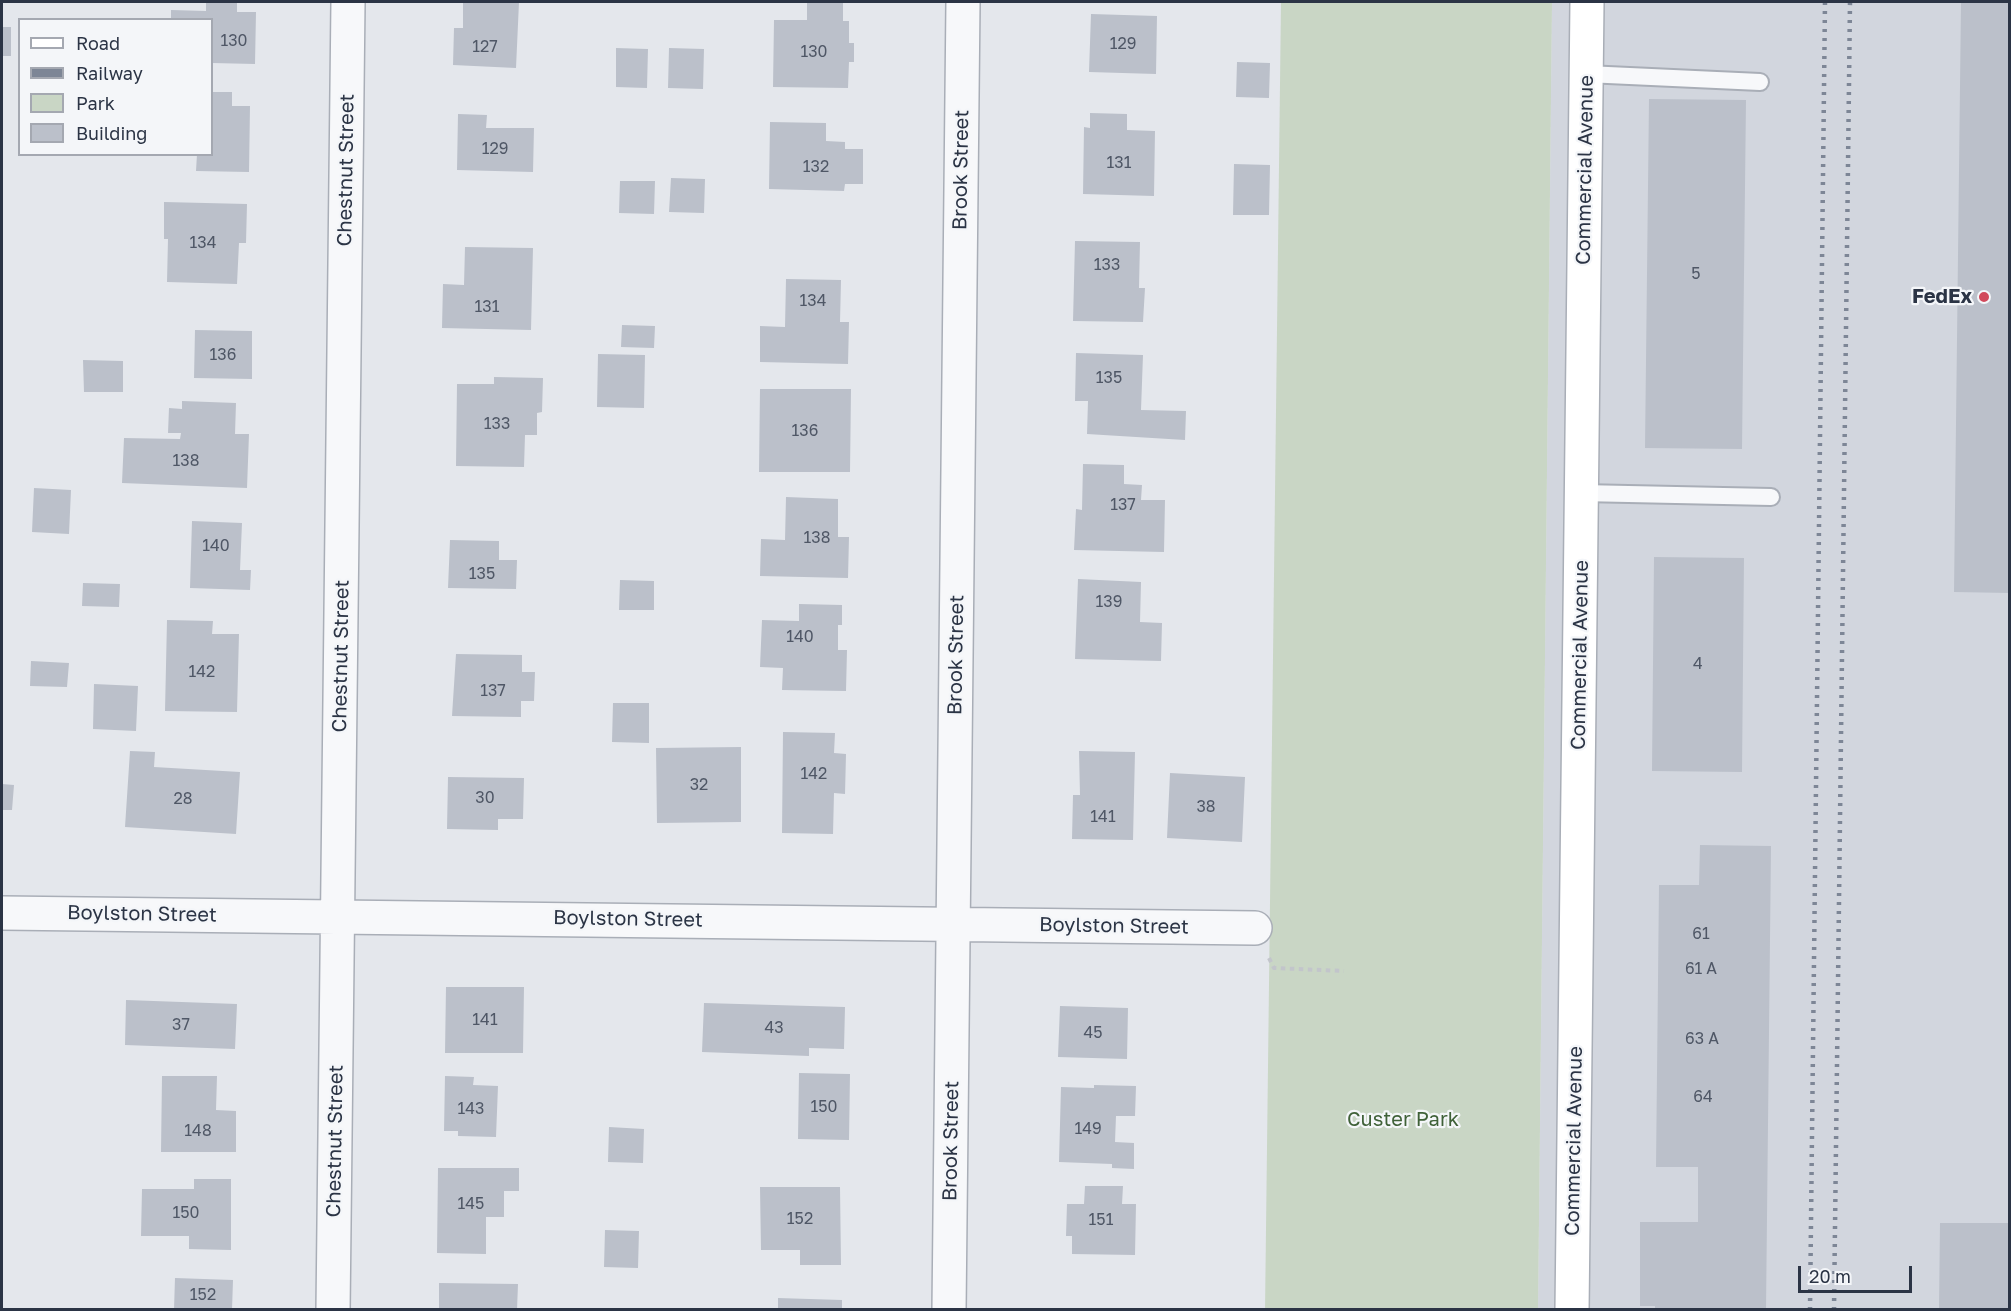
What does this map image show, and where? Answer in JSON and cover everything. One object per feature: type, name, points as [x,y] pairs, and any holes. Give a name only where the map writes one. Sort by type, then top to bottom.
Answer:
[{"type":"street","name":"Chestnut Street","points":[[333,1310],[348,2]]},
{"type":"street","name":"Brook Street","points":[[949,1310],[963,2]]},
{"type":"street","name":"Commercial Avenue","points":[[1572,1310],[1587,2]]},
{"type":"street","name":"Boylston Street","points":[[2,913],[1255,928]]},
{"type":"lane","points":[[1586,74],[1760,82]]},
{"type":"lane","points":[[1581,493],[1772,497]]},
{"type":"path","points":[[1255,928],[1274,968],[1344,971]]},
{"type":"shaded area","points":[[1552,2],[2009,2],[2009,1309],[1538,1310]]},
{"type":"green space","name":"Custer Park","points":[[1281,2],[1552,2],[1538,1309],[1265,1310]]},
{"type":"building","points":[[206,2],[237,2],[237,12],[256,12],[255,64],[213,63],[213,18],[171,18],[171,10],[206,11]]},
{"type":"building","points":[[463,2],[519,2],[516,68],[453,65],[454,28],[463,28]]},
{"type":"building","name":"FedEx","points":[[1961,2],[2010,2],[2010,593],[1954,592]]},
{"type":"building","points":[[807,3],[843,3],[843,21],[849,21],[849,43],[854,43],[854,62],[849,62],[848,88],[773,87],[774,20],[807,20]]},
{"type":"building","points":[[1091,14],[1157,16],[1156,74],[1089,72]]},
{"type":"building","points":[[2,27],[11,27],[11,56],[2,56]]},
{"type":"building","points":[[616,48],[648,49],[647,88],[616,87]]},
{"type":"building","points":[[669,48],[704,49],[703,89],[668,88]]},
{"type":"building","points":[[1237,62],[1270,63],[1269,98],[1236,97]]},
{"type":"building","points":[[213,92],[232,92],[232,106],[250,106],[249,172],[196,171],[197,156],[213,156]]},
{"type":"building","points":[[1649,99],[1746,100],[1742,449],[1645,448]]},
{"type":"building","points":[[1090,113],[1127,114],[1127,130],[1155,131],[1154,196],[1083,194],[1084,127],[1090,128]]},
{"type":"building","points":[[458,114],[487,115],[486,128],[534,128],[533,172],[457,170]]},
{"type":"building","points":[[770,122],[826,123],[826,141],[845,142],[845,149],[863,149],[863,184],[845,184],[844,191],[769,189]]},
{"type":"building","points":[[1234,164],[1270,165],[1269,215],[1233,215]]},
{"type":"building","points":[[671,178],[705,179],[704,213],[669,212]]},
{"type":"building","points":[[620,181],[655,181],[654,214],[619,213]]},
{"type":"building","points":[[164,202],[247,204],[246,243],[239,243],[237,284],[167,282],[168,239],[164,239]]},
{"type":"building","points":[[1075,241],[1140,242],[1139,288],[1145,288],[1143,322],[1073,321]]},
{"type":"building","points":[[465,247],[533,248],[531,330],[442,328],[443,284],[464,285]]},
{"type":"building","points":[[786,279],[841,280],[840,322],[849,322],[848,364],[760,362],[760,326],[785,327]]},
{"type":"building","points":[[622,325],[655,326],[654,348],[621,347]]},
{"type":"building","points":[[195,330],[252,331],[252,379],[194,378]]},
{"type":"building","points":[[1076,353],[1143,355],[1141,410],[1186,411],[1185,440],[1087,434],[1088,401],[1075,401]]},
{"type":"building","points":[[598,354],[645,355],[644,408],[597,407]]},
{"type":"building","points":[[83,360],[123,361],[123,392],[84,392]]},
{"type":"building","points":[[494,377],[543,378],[542,412],[537,413],[537,435],[525,435],[524,467],[456,466],[457,384],[494,384]]},
{"type":"building","points":[[760,389],[851,389],[850,472],[759,472]]},
{"type":"building","points":[[182,401],[236,403],[235,434],[249,434],[247,488],[122,483],[124,438],[180,439],[181,433],[168,433],[169,408],[182,409]]},
{"type":"building","points":[[1083,464],[1124,465],[1124,484],[1142,485],[1141,500],[1165,500],[1164,552],[1074,550],[1076,509],[1082,510]]},
{"type":"building","points":[[34,488],[71,490],[69,534],[32,532]]},
{"type":"building","points":[[786,497],[838,499],[838,537],[849,537],[848,578],[760,576],[761,539],[785,540]]},
{"type":"building","points":[[192,521],[242,523],[240,570],[251,570],[250,590],[190,588]]},
{"type":"building","points":[[450,540],[499,541],[499,560],[517,560],[516,589],[448,588]]},
{"type":"building","points":[[1654,557],[1744,558],[1742,772],[1652,771]]},
{"type":"building","points":[[1078,579],[1141,582],[1140,622],[1162,623],[1161,661],[1075,659]]},
{"type":"building","points":[[620,580],[654,581],[654,610],[619,610]]},
{"type":"building","points":[[83,583],[120,584],[119,607],[82,606]]},
{"type":"building","points":[[799,604],[842,605],[842,625],[838,625],[838,650],[847,650],[846,691],[782,690],[783,668],[760,667],[762,620],[799,621]]},
{"type":"building","points":[[167,620],[213,621],[212,634],[239,634],[237,712],[165,711]]},
{"type":"building","points":[[456,654],[522,655],[522,672],[535,672],[534,701],[521,701],[521,717],[452,716]]},
{"type":"building","points":[[31,661],[69,663],[67,687],[30,686]]},
{"type":"building","points":[[94,684],[138,686],[136,731],[93,729]]},
{"type":"building","points":[[613,703],[649,703],[649,743],[612,742]]},
{"type":"building","points":[[783,732],[835,733],[834,753],[846,754],[845,794],[834,793],[833,834],[782,833]]},
{"type":"building","points":[[741,747],[741,822],[657,823],[656,748]]},
{"type":"building","points":[[130,751],[155,752],[154,767],[240,772],[236,834],[125,827]]},
{"type":"building","points":[[1079,751],[1135,752],[1133,840],[1072,839],[1073,795],[1080,795]]},
{"type":"building","points":[[1170,773],[1245,777],[1242,842],[1167,838]]},
{"type":"building","points":[[448,777],[524,778],[523,819],[498,819],[498,830],[447,829]]},
{"type":"building","points":[[2,784],[14,785],[12,810],[2,810]]},
{"type":"building","points":[[1700,845],[1771,846],[1766,1310],[1655,1310],[1655,1306],[1640,1306],[1640,1222],[1698,1222],[1698,1167],[1656,1167],[1659,885],[1699,885]]},
{"type":"building","points":[[446,987],[524,987],[523,1053],[445,1053]]},
{"type":"building","points":[[126,1000],[237,1004],[235,1049],[125,1045]]},
{"type":"building","points":[[704,1003],[845,1007],[844,1049],[809,1048],[809,1056],[702,1052]]},
{"type":"building","points":[[1060,1006],[1128,1008],[1127,1059],[1058,1057]]},
{"type":"building","points":[[799,1073],[850,1074],[849,1140],[798,1139]]},
{"type":"building","points":[[162,1076],[217,1076],[216,1110],[236,1111],[236,1152],[161,1152]]},
{"type":"building","points":[[445,1076],[474,1077],[473,1085],[498,1086],[496,1137],[458,1136],[458,1131],[444,1131]]},
{"type":"building","points":[[1094,1085],[1136,1086],[1135,1116],[1116,1116],[1115,1142],[1134,1143],[1134,1169],[1112,1168],[1112,1164],[1059,1162],[1061,1087],[1094,1088]]},
{"type":"building","points":[[609,1127],[644,1129],[643,1163],[608,1162]]},
{"type":"building","points":[[438,1168],[519,1168],[519,1191],[504,1191],[504,1217],[486,1217],[486,1254],[437,1253]]},
{"type":"building","points":[[194,1179],[231,1179],[231,1250],[189,1249],[189,1236],[141,1236],[142,1189],[194,1189]]},
{"type":"building","points":[[1085,1186],[1123,1186],[1122,1204],[1136,1204],[1135,1255],[1072,1254],[1072,1236],[1066,1236],[1067,1204],[1084,1204]]},
{"type":"building","points":[[760,1187],[840,1187],[841,1265],[800,1265],[800,1250],[761,1250]]},
{"type":"building","points":[[1940,1223],[2010,1223],[2010,1310],[1939,1310]]},
{"type":"building","points":[[605,1230],[639,1231],[638,1268],[604,1267]]},
{"type":"building","points":[[175,1278],[233,1280],[232,1310],[174,1310]]},
{"type":"building","points":[[439,1283],[518,1284],[517,1310],[439,1310]]},
{"type":"building","points":[[778,1298],[842,1300],[842,1310],[778,1310]]},
{"type":"railway","points":[[1810,1310],[1825,2]]},
{"type":"railway","points":[[1834,1310],[1850,2]]},
{"type":"place","name":"FedEx","points":[[1984,297]]}]
